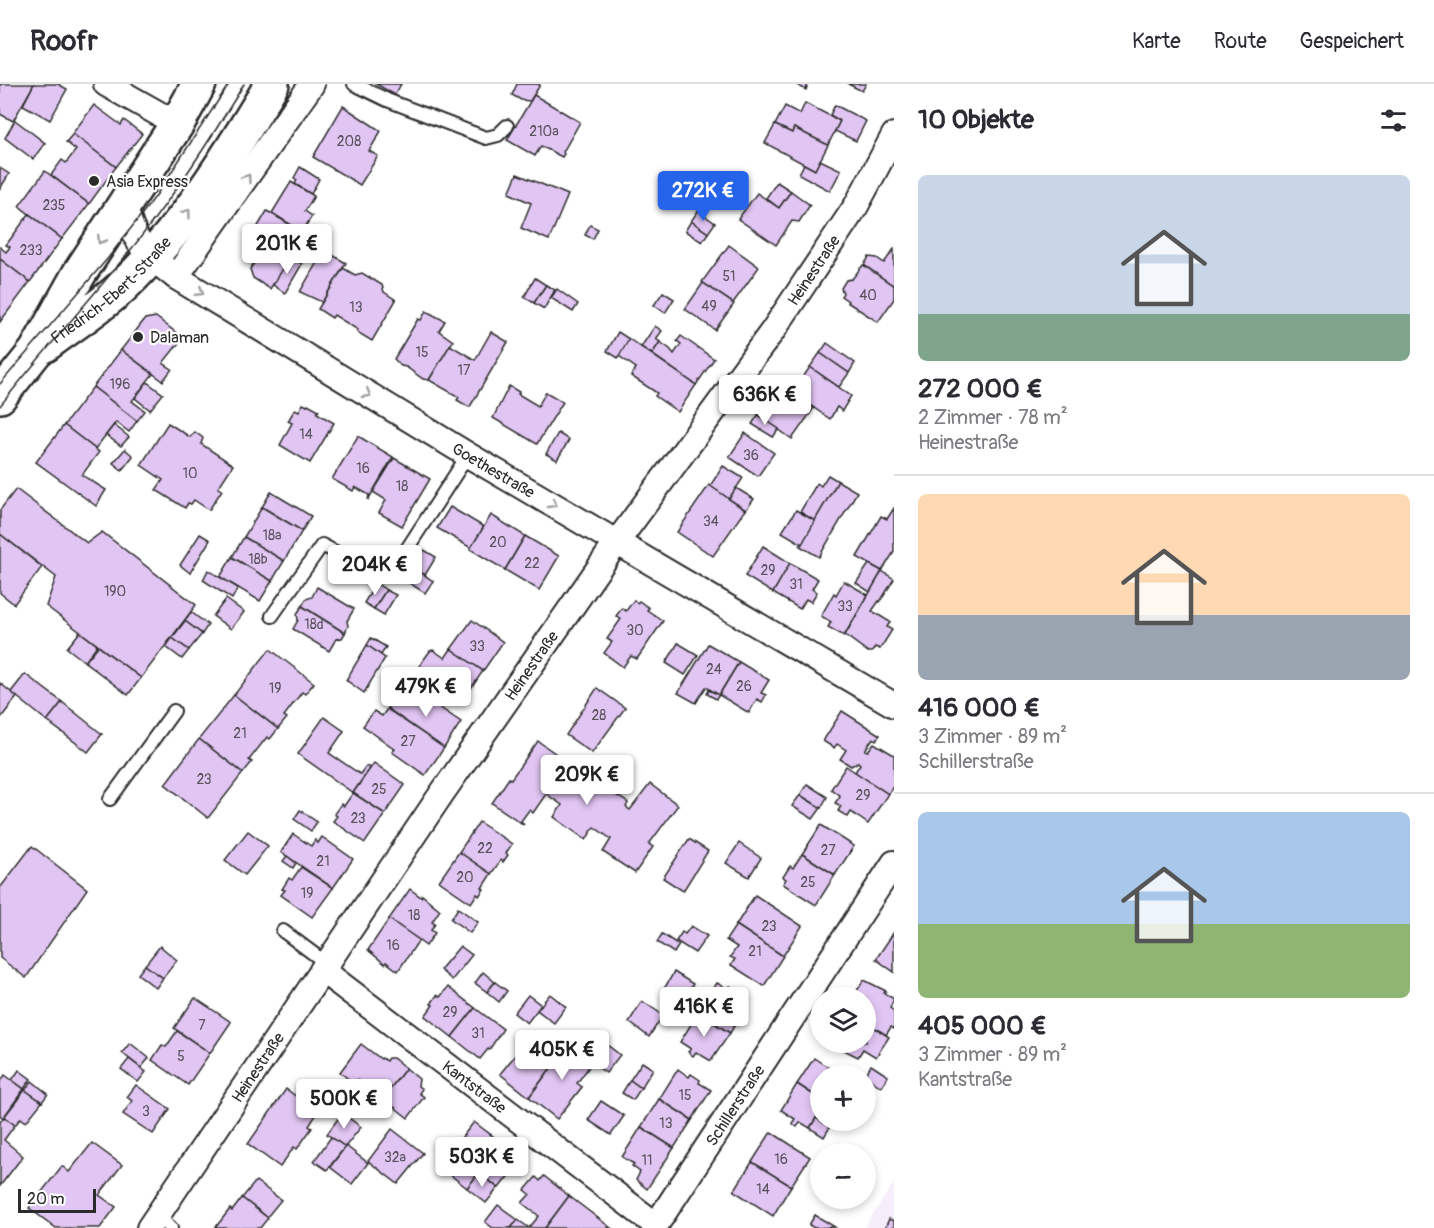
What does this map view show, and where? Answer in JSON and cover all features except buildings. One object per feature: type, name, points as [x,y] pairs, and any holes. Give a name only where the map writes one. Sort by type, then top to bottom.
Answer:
[{"type":"main road","name":"Friedrich-Ebert-Straße","points":[[36,351],[79,274],[177,124],[199,84]]},
{"type":"main road","name":"Friedrich-Ebert-Straße","points":[[36,351],[120,289],[163,268],[178,226],[216,174],[272,84]]},
{"type":"main road","points":[[0,396],[36,351]]},
{"type":"street","points":[[106,84],[177,124]]},
{"type":"street","points":[[163,268],[312,84]]},
{"type":"street","name":"Heinestraße","points":[[159,1224],[324,967],[617,542],[774,329],[856,206],[894,135]]},
{"type":"street","name":"Goethestraße","points":[[124,204],[130,229],[163,268],[468,455],[894,705]]},
{"type":"street","name":"Schillerstraße","points":[[655,1226],[894,863]]},
{"type":"street","name":"Kantstraße","points":[[324,967],[655,1226]]},
{"type":"lane","points":[[354,84],[387,100],[486,138],[498,135],[507,126]]},
{"type":"lane","points":[[272,616],[322,545],[362,566],[403,555],[468,455]]},
{"type":"lane","points":[[110,799],[174,711]]},
{"type":"lane","points":[[283,931],[324,967]]},
{"type":"shaded area","points":[[894,1183],[894,1228],[864,1228]]},
{"type":"tram line","points":[[0,384],[108,258],[155,197],[229,84]]},
{"type":"tram line","points":[[0,406],[151,223],[193,165],[244,84]]},
{"type":"place","name":"Asia Express","points":[[94,181]]},
{"type":"place","name":"Dalaman","points":[[138,337]]}]
